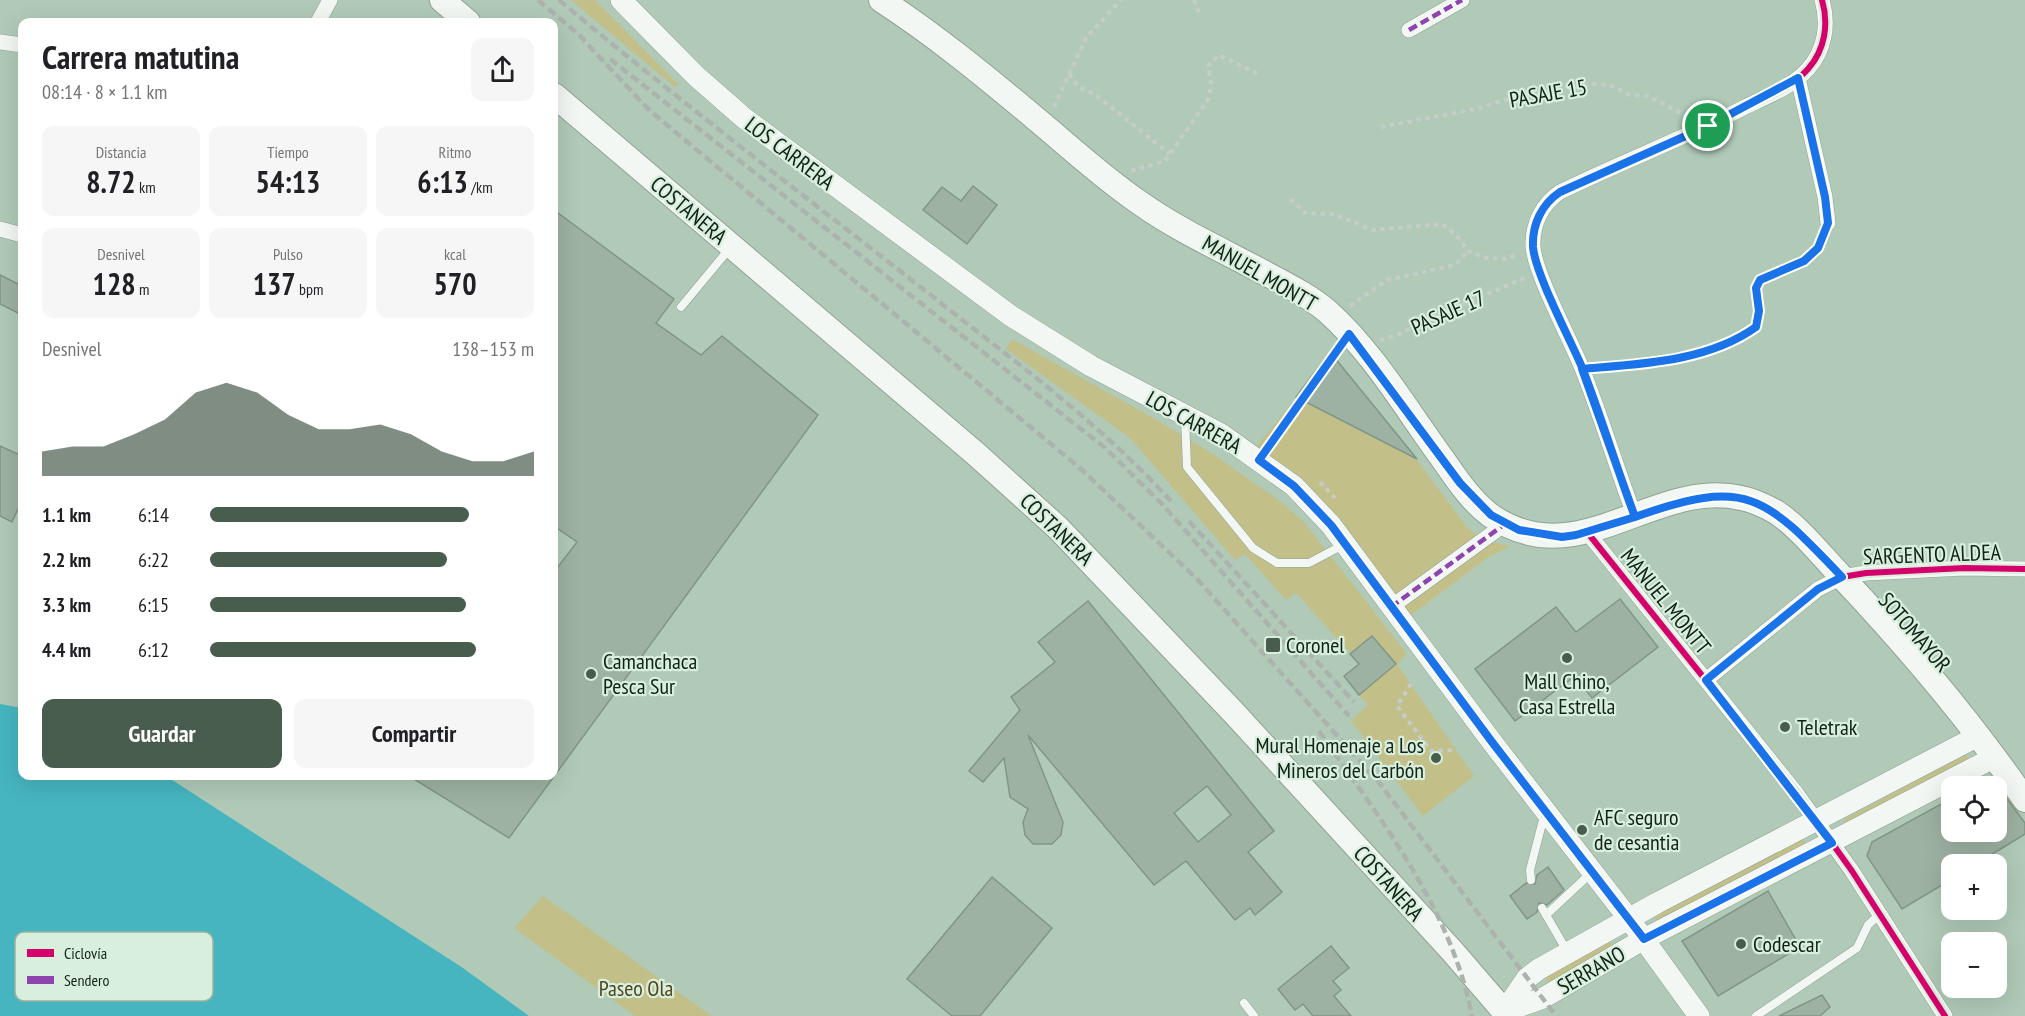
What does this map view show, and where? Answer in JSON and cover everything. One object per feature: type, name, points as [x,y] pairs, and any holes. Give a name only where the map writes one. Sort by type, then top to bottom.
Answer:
[{"type":"main road","points":[[442,0],[463,18]]},
{"type":"main road","name":"LOS CARRERA","points":[[621,0],[696,76],[744,118],[1011,316],[1091,366],[1221,434],[1259,460],[1314,506],[1345,544],[1591,873],[1629,918],[1699,1016]]},
{"type":"main road","name":"MANUEL MONTT","points":[[881,0],[938,40],[1118,188],[1167,221],[1306,296],[1345,323],[1470,495],[1485,511],[1504,524],[1548,536],[1587,532]]},
{"type":"main road","name":"COSTANERA","points":[[558,98],[976,454],[1075,545],[1243,723],[1453,952],[1504,1015]]},
{"type":"main road","name":"SOTOMAYOR","points":[[1587,532],[1700,497],[1743,498],[1776,513],[1790,523],[1842,577],[1936,684],[1995,757],[2025,800]]},
{"type":"main road","name":"SERRANO","points":[[1504,1015],[1527,978],[1568,953],[1629,918],[1978,736]]},
{"type":"main road","name":"SERRANO","points":[[1504,1015],[1543,998],[1644,939],[1995,757]]},
{"type":"street","points":[[320,18],[330,0]]},
{"type":"street","points":[[1409,30],[1462,0]]},
{"type":"street","points":[[1635,517],[1582,369],[1540,270],[1533,247],[1536,224],[1546,204],[1560,192],[1708,126],[1798,78],[1814,62],[1823,41],[1826,17],[1822,0]]},
{"type":"street","points":[[0,42],[18,44]]},
{"type":"street","points":[[1798,78],[1825,197],[1828,223]]},
{"type":"street","points":[[0,229],[18,234]]},
{"type":"street","points":[[1391,607],[1504,524]]},
{"type":"street","name":"MANUEL MONTT","points":[[1587,532],[1815,820],[1880,914],[1945,1016]]},
{"type":"street","name":"SARGENTO ALDEA","points":[[1706,680],[1818,589],[1842,577],[1866,573],[1964,568],[2025,569]]},
{"type":"lane","points":[[681,307],[732,246]]},
{"type":"lane","points":[[1185,414],[1186,467],[1253,548],[1277,562],[1309,563],[1345,544]]},
{"type":"lane","points":[[1531,880],[1530,870],[1545,812]]},
{"type":"lane","points":[[1568,953],[1544,911],[1591,873]]},
{"type":"lane","points":[[1756,1016],[1857,948],[1868,925],[1880,914]]},
{"type":"lane","points":[[1244,1003],[1254,1016]]},
{"type":"path","points":[[1059,116],[1054,106],[1086,38],[1121,0]]},
{"type":"path","points":[[1194,0],[1200,15]]},
{"type":"path","points":[[1165,161],[1209,98],[1211,82],[1208,66],[1219,55],[1260,75]]},
{"type":"path","points":[[1069,74],[1078,86],[1097,96],[1170,154]]},
{"type":"path","points":[[1290,199],[1305,213],[1334,214],[1372,230],[1442,224],[1459,238],[1468,250],[1487,258],[1506,259],[1533,247]]},
{"type":"path","points":[[1582,369],[1659,362],[1739,338],[1756,327],[1759,311],[1756,288],[1760,280],[1804,261],[1818,248],[1828,223]]},
{"type":"path","points":[[1259,460],[1345,323],[1388,280],[1455,265],[1468,250]]},
{"type":"path","points":[[1411,684],[1398,706],[1431,751],[1457,750]]},
{"type":"green space","points":[[571,0],[595,0],[679,85],[675,87]]},
{"type":"green space","points":[[1012,339],[1213,454],[1280,501],[1304,522],[1407,654],[1397,664],[1474,776],[1423,816],[1351,721],[1368,705],[1359,695],[1396,664],[1373,636],[1350,653],[1296,593],[1286,600],[1245,554],[1235,560],[1130,438],[1006,349]]},
{"type":"green space","points":[[1296,398],[1393,447],[1405,444],[1467,527],[1484,541],[1511,546],[1490,556],[1406,619],[1253,451]]},
{"type":"green space","points":[[1966,754],[1970,762],[1848,826],[1843,820]]},
{"type":"green space","points":[[1802,836],[1805,843],[1657,921],[1653,915]]},
{"type":"green space","name":"Paseo Ola","points":[[543,896],[712,1016],[635,1016],[514,928]]},
{"type":"green space","points":[[1610,941],[1613,947],[1548,982],[1544,976]]},
{"type":"water","points":[[0,704],[18,707],[18,780],[172,780],[463,968],[529,1016],[0,1016]]},
{"type":"building","points":[[973,186],[997,205],[967,244],[923,210],[942,187],[961,201]]},
{"type":"building","name":"Camanchaca Pesca Sur","points":[[558,213],[674,299],[656,323],[701,355],[722,336],[818,415],[558,771],[558,567],[577,542],[558,529]]},
{"type":"building","points":[[0,275],[18,284],[18,313],[0,304]]},
{"type":"building","points":[[1330,352],[1417,459],[1296,397]]},
{"type":"building","points":[[0,446],[18,454],[18,509],[12,522],[0,516]]},
{"type":"building","name":"Mall Chino, Casa Estrella","points":[[1620,599],[1658,647],[1592,698],[1575,676],[1515,721],[1475,669],[1556,607],[1576,632]]},
{"type":"building","points":[[1088,601],[1274,831],[1248,852],[1282,892],[1255,915],[1250,908],[1235,920],[1186,861],[1154,885],[1028,735],[1063,822],[1061,835],[1052,844],[1033,844],[1025,835],[1023,822],[1028,809],[1010,797],[1004,758],[983,782],[969,771],[1020,710],[1011,697],[1055,662],[1038,642]],"holes":[[[1207,786],[1231,815],[1198,842],[1174,813]]]},
{"type":"building","points":[[1372,636],[1396,664],[1359,695],[1344,676],[1359,664],[1350,654]]},
{"type":"building","name":"Camanchaca Pesca Sur","points":[[415,780],[551,780],[509,838]]},
{"type":"building","points":[[2007,799],[2025,823],[2025,834],[1992,854],[1941,854],[1941,886],[1902,909],[1867,856],[1872,842],[1941,804],[1941,842],[2007,842]]},
{"type":"building","points":[[1548,867],[1564,890],[1547,905],[1539,903],[1537,912],[1527,919],[1510,896],[1526,883],[1535,884],[1537,875]]},
{"type":"building","points":[[992,877],[1052,928],[980,1016],[952,1016],[907,979]]},
{"type":"building","name":"Codescar","points":[[1768,891],[1800,947],[1718,996],[1682,941]]},
{"type":"building","points":[[1331,946],[1349,968],[1333,981],[1341,990],[1334,996],[1351,1016],[1313,1016],[1303,1004],[1295,1010],[1278,989]]},
{"type":"building","points":[[1822,995],[1830,1007],[1820,1016],[1779,1016]]},
{"type":"railway","points":[[538,0],[584,39]]},
{"type":"railway","points":[[559,0],[701,116],[1060,398],[1117,447],[1171,501]]},
{"type":"railway","points":[[579,35],[650,111],[1081,469],[1195,577],[1377,780],[1556,1016]]},
{"type":"railway","points":[[610,59],[1104,447],[1161,503],[1349,716]]},
{"type":"railway","points":[[1189,521],[1354,702]]},
{"type":"railway","points":[[1319,731],[1389,831],[1430,902],[1448,938],[1462,976],[1472,1016]]},
{"type":"marked path","points":[[1409,30],[1462,0]]},
{"type":"marked path","points":[[1798,78],[1825,197],[1828,223]]},
{"type":"marked path","points":[[1391,607],[1505,524]]},
{"type":"cycle path","points":[[1635,517],[1581,366],[1553,305],[1535,258],[1533,239],[1536,223],[1548,202],[1560,192],[1778,91],[1802,75],[1814,62],[1822,45],[1825,27],[1822,0]]},
{"type":"cycle path","points":[[1587,532],[1797,794],[1852,871],[1945,1016]]},
{"type":"cycle path","points":[[1706,680],[1818,589],[1842,577],[1866,573],[1964,568],[2025,569]]},
{"type":"place","name":"Coronel","points":[[1273,645]]},
{"type":"place","name":"Mall Chino, Casa Estrella","points":[[1567,658]]},
{"type":"place","name":"Camanchaca Pesca Sur","points":[[591,674]]},
{"type":"place","name":"Teletrak","points":[[1785,727]]},
{"type":"place","name":"Mural Homenaje a Los Mineros del Carbón","points":[[1436,758]]},
{"type":"place","name":"AFC seguro de cesantia","points":[[1582,830]]},
{"type":"place","name":"Codescar","points":[[1741,944]]},
{"type":"route","points":[[1708,126],[1560,192],[1546,204],[1536,224],[1533,247],[1535,259],[1582,369],[1624,488],[1635,517],[1562,537],[1534,534],[1504,524],[1480,506],[1460,483],[1349,334],[1259,460],[1294,486],[1331,525],[1591,873],[1644,939],[1832,843],[1706,680],[1818,589],[1842,577],[1790,523],[1760,504],[1743,498],[1715,495],[1700,497],[1635,517],[1582,369],[1651,363],[1702,351],[1739,338],[1756,327],[1759,311],[1756,288],[1760,280],[1804,261],[1818,248],[1828,223],[1825,197],[1798,78],[1708,126]]}]
